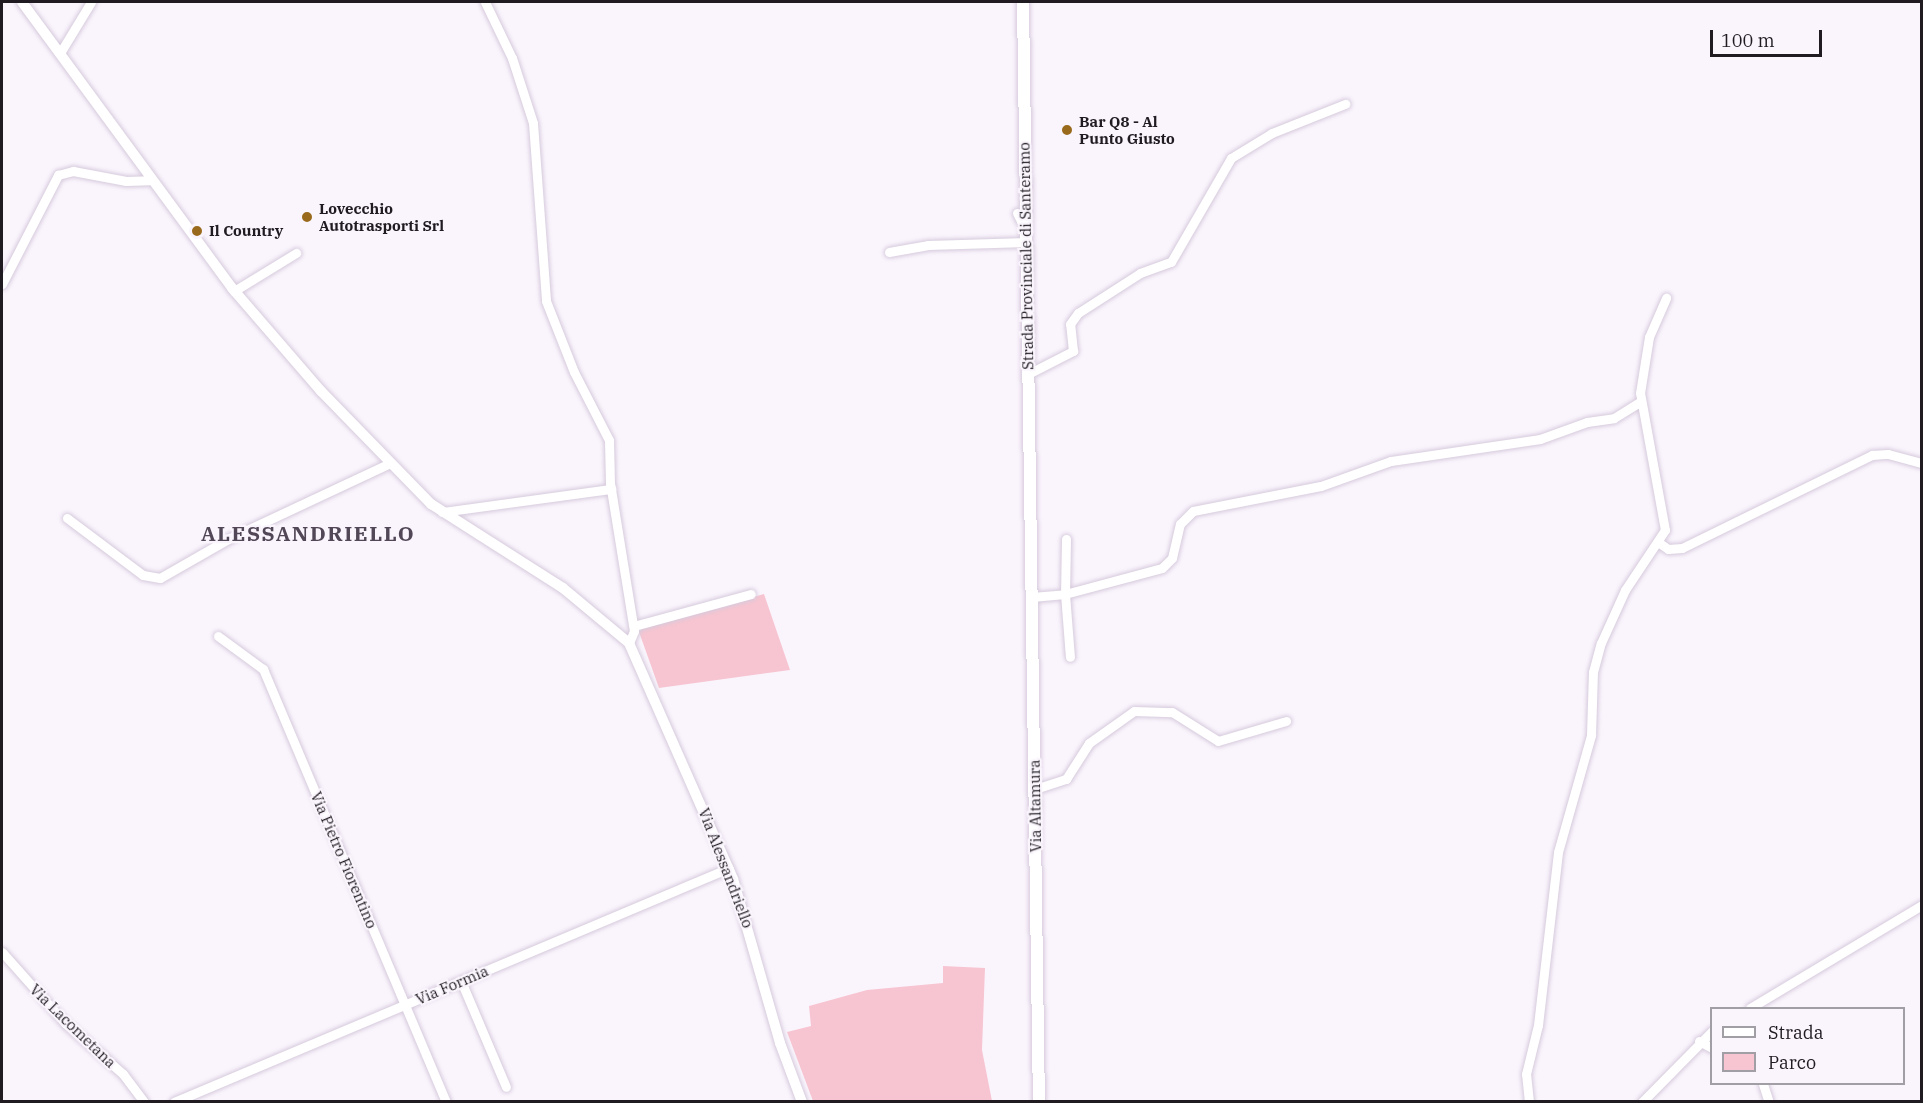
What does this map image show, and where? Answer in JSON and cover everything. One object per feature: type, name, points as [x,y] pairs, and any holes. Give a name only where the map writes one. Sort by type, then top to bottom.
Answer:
[{"type":"main road","name":"Strada Provinciale di Santeramo","points":[[1023,2],[1022,217],[1027,243],[1030,510]]},
{"type":"main road","name":"Via Altamura","points":[[1030,510],[1039,1101]]},
{"type":"street","points":[[22,2],[150,180],[234,291],[280,346],[390,463],[442,512],[563,588],[629,643],[634,626],[611,489],[606,433],[574,372],[546,301],[536,135],[531,111],[485,2]]},
{"type":"street","points":[[60,53],[91,2]]},
{"type":"street","points":[[1028,374],[1073,351],[1070,324],[1078,313],[1140,273],[1171,262],[1231,158],[1272,133],[1345,104]]},
{"type":"street","points":[[2,284],[58,175],[73,171],[126,181],[150,180]]},
{"type":"street","points":[[889,252],[928,244],[1027,243]]},
{"type":"street","points":[[234,291],[296,253]]},
{"type":"street","points":[[1529,1101],[1526,1074],[1538,1026],[1558,852],[1591,735],[1593,672],[1601,644],[1625,590],[1664,535],[1664,518],[1641,402],[1649,337],[1666,298]]},
{"type":"street","points":[[1032,597],[1065,594],[1162,568],[1173,558],[1180,524],[1193,511],[1321,486],[1391,461],[1540,439],[1581,423],[1614,418],[1641,402]]},
{"type":"street","points":[[1658,542],[1668,549],[1682,548],[1872,455],[1888,454],[1922,463]]},
{"type":"street","points":[[67,518],[142,575],[160,578],[228,539],[390,463]]},
{"type":"street","points":[[442,512],[611,489]]},
{"type":"street","points":[[1066,539],[1065,594],[1070,657]]},
{"type":"street","points":[[634,626],[751,594]]},
{"type":"street","name":"Via Pietro Fiorentino","points":[[218,636],[263,669],[446,1101]]},
{"type":"street","name":"Via Alessandriello","points":[[629,643],[729,868],[748,921],[780,1043],[802,1101]]},
{"type":"street","points":[[1035,789],[1066,779],[1089,743],[1134,711],[1172,712],[1218,741],[1286,721]]},
{"type":"street","name":"Via Formia","points":[[174,1101],[729,868]]},
{"type":"street","points":[[1752,1007],[1922,905]]},
{"type":"street","name":"Via Lacometana","points":[[2,952],[65,1023],[123,1074],[144,1101]]},
{"type":"street","points":[[461,981],[506,1087]]},
{"type":"street","points":[[1642,1101],[1699,1041],[1710,1033]]},
{"type":"street","points":[[1699,1041],[1710,1047]]},
{"type":"street","points":[[1764,1085],[1769,1101]]},
{"type":"green space","points":[[764,594],[790,670],[659,688],[639,632],[643,628]]},
{"type":"green space","points":[[943,966],[985,968],[982,1050],[992,1101],[813,1101],[787,1032],[811,1026],[809,1006],[867,990],[943,983]]},
{"type":"place","name":"Bar Q8 - Al Punto Giusto","points":[[1067,130]]},
{"type":"place","name":"Lovecchio Autotrasporti Srl","points":[[307,217]]},
{"type":"place","name":"Il Country","points":[[197,231]]},
{"type":"district","name":"ALESSANDRIELLO","points":[[308,533]]}]
